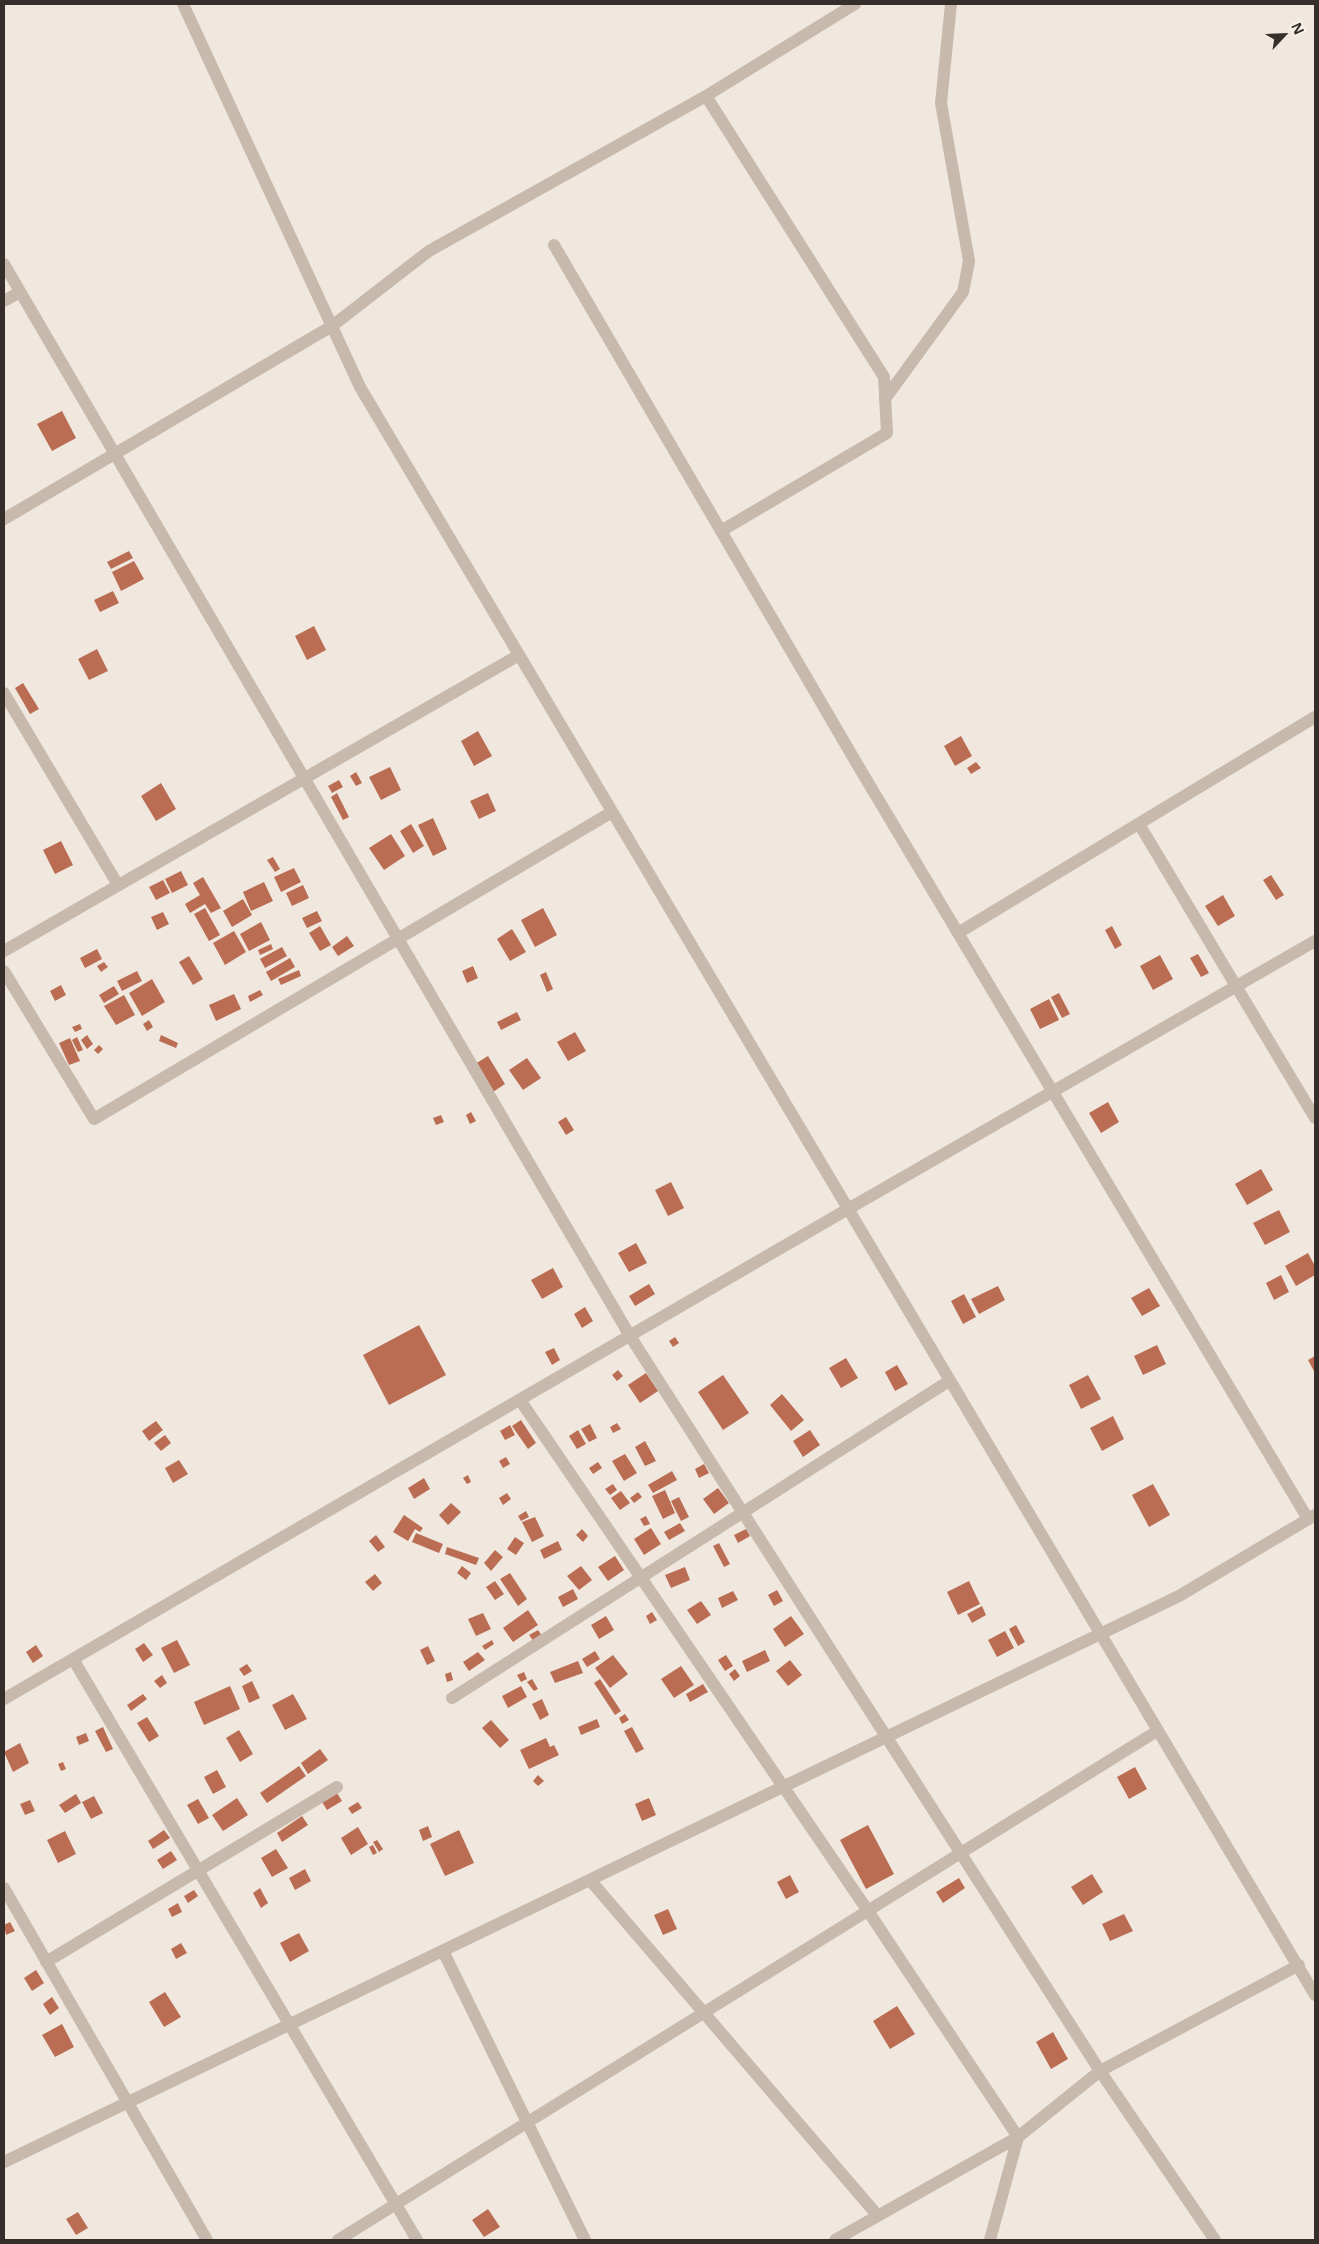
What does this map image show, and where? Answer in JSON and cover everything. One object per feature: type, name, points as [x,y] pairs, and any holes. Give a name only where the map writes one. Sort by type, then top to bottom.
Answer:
[{"type":"street","points":[[182,4],[360,387],[1099,1634],[1299,1965],[1315,1995]]},
{"type":"street","points":[[4,519],[332,326],[430,252],[706,96],[856,4]]},
{"type":"street","points":[[885,399],[963,292],[969,261],[941,104],[951,4]]},
{"type":"street","points":[[706,96],[884,377],[887,433],[721,531]]},
{"type":"street","points":[[4,2162],[1178,1596],[1312,1517],[1052,1092],[554,245]]},
{"type":"street","points":[[4,264],[630,1336],[1100,2071],[1215,2240]]},
{"type":"street","points":[[4,301],[20,292]]},
{"type":"street","points":[[4,951],[519,655]]},
{"type":"street","points":[[4,693],[118,886]]},
{"type":"street","points":[[958,933],[1315,718]]},
{"type":"street","points":[[4,971],[94,1119],[612,812]]},
{"type":"street","points":[[1139,824],[1315,1118]]},
{"type":"street","points":[[4,1700],[848,1209],[1315,941]]},
{"type":"street","points":[[452,1698],[949,1381]]},
{"type":"street","points":[[520,1400],[868,1911],[1018,2137],[990,2240]]},
{"type":"street","points":[[73,1659],[417,2240]]},
{"type":"street","points":[[338,2240],[1157,1731]]},
{"type":"street","points":[[46,1962],[337,1787]]},
{"type":"street","points":[[590,1880],[878,2216]]},
{"type":"street","points":[[4,1888],[207,2240]]},
{"type":"street","points":[[443,1951],[585,2240]]},
{"type":"street","points":[[835,2240],[1018,2137],[1100,2071],[1299,1965]]},
{"type":"building","points":[[62,411],[76,438],[52,451],[37,424]]},
{"type":"building","points":[[129,551],[133,558],[111,569],[107,562]]},
{"type":"building","points":[[134,561],[144,579],[121,591],[112,572]]},
{"type":"building","points":[[113,591],[119,603],[100,612],[94,600]]},
{"type":"building","points":[[314,626],[326,650],[307,660],[295,636]]},
{"type":"building","points":[[97,649],[108,671],[89,680],[78,659]]},
{"type":"building","points":[[23,683],[39,709],[30,714],[15,688]]},
{"type":"building","points":[[478,731],[492,756],[474,766],[461,741]]},
{"type":"building","points":[[961,736],[972,756],[955,766],[944,746]]},
{"type":"building","points":[[976,762],[981,768],[971,774],[967,768]]},
{"type":"building","points":[[390,767],[401,790],[381,800],[369,777]]},
{"type":"building","points":[[356,772],[362,783],[356,786],[350,776]]},
{"type":"building","points":[[339,780],[343,787],[332,793],[328,786]]},
{"type":"building","points":[[161,783],[176,809],[156,821],[141,796]]},
{"type":"building","points":[[337,793],[349,817],[343,820],[331,797]]},
{"type":"building","points":[[488,793],[496,811],[479,819],[470,801]]},
{"type":"building","points":[[433,818],[447,849],[433,856],[418,825]]},
{"type":"building","points":[[411,824],[424,846],[413,853],[400,831]]},
{"type":"building","points":[[391,834],[405,856],[384,870],[369,848]]},
{"type":"building","points":[[61,841],[73,865],[55,874],[43,850]]},
{"type":"building","points":[[273,857],[280,869],[275,872],[267,860]]},
{"type":"building","points":[[294,868],[301,882],[281,892],[274,877]]},
{"type":"building","points":[[181,871],[188,885],[172,893],[165,879]]},
{"type":"building","points":[[1271,875],[1284,895],[1276,900],[1263,880]]},
{"type":"building","points":[[203,877],[221,908],[211,913],[205,904],[190,913],[185,904],[200,895],[193,883]]},
{"type":"building","points":[[163,880],[170,893],[156,900],[149,887]]},
{"type":"building","points":[[264,882],[273,901],[251,911],[243,892]]},
{"type":"building","points":[[303,885],[309,898],[292,906],[286,893]]},
{"type":"building","points":[[1223,895],[1235,916],[1218,926],[1205,906]]},
{"type":"building","points":[[243,899],[252,915],[232,927],[223,911]]},
{"type":"building","points":[[205,908],[220,935],[209,941],[194,914]]},
{"type":"building","points":[[543,908],[557,935],[535,947],[521,920]]},
{"type":"building","points":[[317,911],[322,921],[307,928],[302,918]]},
{"type":"building","points":[[163,912],[169,924],[157,930],[151,917]]},
{"type":"building","points":[[261,922],[270,940],[249,951],[240,934]]},
{"type":"building","points":[[320,926],[331,945],[320,951],[309,933]]},
{"type":"building","points":[[1112,926],[1122,945],[1115,949],[1105,930]]},
{"type":"building","points":[[512,929],[526,952],[510,961],[497,939]]},
{"type":"building","points":[[234,931],[246,952],[225,965],[213,943]]},
{"type":"building","points":[[347,936],[354,946],[338,956],[332,947]]},
{"type":"building","points":[[271,944],[273,949],[260,955],[258,950]]},
{"type":"building","points":[[282,947],[287,956],[265,968],[260,959]]},
{"type":"building","points":[[97,949],[102,959],[85,968],[80,958]]},
{"type":"building","points":[[1198,954],[1209,973],[1201,977],[1190,958]]},
{"type":"building","points":[[1160,955],[1173,979],[1153,990],[1140,966]]},
{"type":"building","points":[[189,956],[203,979],[193,985],[179,962]]},
{"type":"building","points":[[290,958],[295,967],[271,981],[266,972]]},
{"type":"building","points":[[104,962],[108,967],[101,972],[97,966]]},
{"type":"building","points":[[473,966],[478,978],[467,983],[462,971]]},
{"type":"building","points":[[299,970],[301,976],[281,985],[278,979]]},
{"type":"building","points":[[137,971],[142,981],[122,991],[117,981]]},
{"type":"building","points":[[546,972],[553,989],[547,992],[540,975]]},
{"type":"building","points":[[152,979],[165,1002],[142,1016],[129,993]]},
{"type":"building","points":[[61,985],[66,995],[55,1001],[50,991]]},
{"type":"building","points":[[114,986],[119,994],[104,1003],[99,995]]},
{"type":"building","points":[[260,990],[263,995],[250,1002],[248,996]]},
{"type":"building","points":[[1059,993],[1070,1014],[1062,1018],[1051,997]]},
{"type":"building","points":[[234,994],[241,1009],[216,1021],[209,1005]]},
{"type":"building","points":[[124,995],[135,1015],[116,1025],[104,1006]]},
{"type":"building","points":[[1049,999],[1059,1020],[1040,1029],[1030,1009]]},
{"type":"building","points":[[517,1012],[521,1020],[501,1030],[497,1022]]},
{"type":"building","points":[[149,1020],[153,1027],[147,1031],[143,1024]]},
{"type":"building","points":[[80,1024],[82,1029],[75,1032],[72,1027]]},
{"type":"building","points":[[575,1032],[586,1051],[568,1061],[557,1042]]},
{"type":"building","points":[[87,1035],[93,1044],[87,1049],[81,1040]]},
{"type":"building","points":[[161,1035],[178,1043],[176,1048],[159,1041]]},
{"type":"building","points":[[77,1037],[83,1050],[78,1052],[72,1040]]},
{"type":"building","points":[[70,1038],[80,1061],[69,1065],[59,1043]]},
{"type":"building","points":[[99,1045],[103,1049],[98,1054],[94,1050]]},
{"type":"building","points":[[488,1056],[505,1084],[493,1092],[475,1064]]},
{"type":"building","points":[[527,1058],[541,1078],[523,1090],[509,1070]]},
{"type":"building","points":[[1108,1102],[1119,1122],[1101,1133],[1089,1113]]},
{"type":"building","points":[[471,1112],[476,1121],[470,1124],[466,1115]]},
{"type":"building","points":[[441,1115],[444,1122],[436,1125],[433,1118]]},
{"type":"building","points":[[566,1117],[574,1130],[566,1135],[558,1122]]},
{"type":"building","points":[[1261,1169],[1273,1190],[1247,1205],[1235,1184]]},
{"type":"building","points":[[671,1182],[684,1208],[668,1216],[655,1190]]},
{"type":"building","points":[[1279,1210],[1290,1232],[1265,1245],[1253,1223]]},
{"type":"building","points":[[636,1243],[647,1263],[629,1272],[618,1253]]},
{"type":"building","points":[[1308,1253],[1315,1266],[1315,1275],[1296,1286],[1285,1266]]},
{"type":"building","points":[[553,1268],[563,1287],[542,1299],[531,1280]]},
{"type":"building","points":[[1281,1275],[1289,1292],[1274,1300],[1266,1283]]},
{"type":"building","points":[[649,1284],[655,1294],[635,1306],[629,1296]]},
{"type":"building","points":[[998,1286],[1005,1300],[979,1314],[971,1299]]},
{"type":"building","points":[[1149,1288],[1160,1306],[1142,1316],[1131,1298]]},
{"type":"building","points":[[964,1294],[976,1317],[963,1324],[951,1301]]},
{"type":"building","points":[[585,1307],[593,1321],[582,1328],[574,1314]]},
{"type":"building","points":[[419,1325],[446,1375],[389,1405],[363,1355]]},
{"type":"building","points":[[675,1337],[679,1343],[673,1347],[669,1341]]},
{"type":"building","points":[[1157,1345],[1166,1364],[1143,1375],[1134,1356]]},
{"type":"building","points":[[554,1348],[560,1360],[552,1365],[545,1352]]},
{"type":"building","points":[[1315,1356],[1315,1373],[1308,1360]]},
{"type":"building","points":[[846,1358],[858,1378],[841,1388],[829,1368]]},
{"type":"building","points":[[897,1365],[908,1384],[895,1391],[885,1372]]},
{"type":"building","points":[[618,1370],[623,1376],[617,1381],[612,1375]]},
{"type":"building","points":[[646,1373],[658,1391],[640,1403],[628,1385]]},
{"type":"building","points":[[723,1375],[749,1413],[723,1430],[698,1392]]},
{"type":"building","points":[[1088,1375],[1101,1399],[1081,1409],[1069,1385]]},
{"type":"building","points":[[782,1394],[804,1420],[791,1431],[770,1405]]},
{"type":"building","points":[[1113,1416],[1124,1439],[1102,1451],[1090,1428]]},
{"type":"building","points":[[521,1420],[536,1443],[528,1449],[512,1426]]},
{"type":"building","points":[[156,1421],[163,1430],[149,1441],[142,1431]]},
{"type":"building","points":[[617,1423],[621,1429],[613,1433],[610,1427]]},
{"type":"building","points":[[590,1424],[597,1438],[589,1442],[581,1429]]},
{"type":"building","points":[[510,1425],[515,1435],[505,1440],[500,1431]]},
{"type":"building","points":[[578,1430],[586,1444],[577,1449],[569,1436]]},
{"type":"building","points":[[810,1430],[820,1445],[803,1457],[793,1441]]},
{"type":"building","points":[[165,1435],[171,1443],[161,1451],[154,1443]]},
{"type":"building","points":[[645,1441],[656,1461],[645,1466],[635,1447]]},
{"type":"building","points":[[625,1454],[637,1473],[624,1481],[612,1461]]},
{"type":"building","points":[[506,1457],[510,1464],[503,1468],[499,1461]]},
{"type":"building","points":[[179,1460],[188,1474],[173,1483],[165,1468]]},
{"type":"building","points":[[598,1462],[602,1468],[593,1474],[589,1468]]},
{"type":"building","points":[[704,1464],[709,1473],[699,1478],[695,1469]]},
{"type":"building","points":[[672,1471],[677,1480],[653,1493],[648,1485]]},
{"type":"building","points":[[468,1475],[471,1482],[467,1484],[463,1478]]},
{"type":"building","points":[[424,1478],[430,1489],[414,1499],[408,1488]]},
{"type":"building","points":[[613,1484],[617,1490],[610,1495],[605,1489]]},
{"type":"building","points":[[1153,1484],[1170,1515],[1149,1527],[1132,1495]]},
{"type":"building","points":[[718,1488],[729,1503],[714,1514],[703,1499]]},
{"type":"building","points":[[665,1490],[675,1513],[663,1519],[652,1496]]},
{"type":"building","points":[[621,1491],[630,1503],[620,1510],[611,1498]]},
{"type":"building","points":[[638,1492],[642,1497],[634,1503],[630,1498]]},
{"type":"building","points":[[507,1493],[511,1499],[503,1505],[499,1498]]},
{"type":"building","points":[[679,1497],[689,1517],[681,1521],[671,1501]]},
{"type":"building","points":[[451,1503],[461,1512],[448,1525],[439,1515]]},
{"type":"building","points":[[526,1511],[529,1517],[521,1521],[518,1516]]},
{"type":"building","points":[[404,1515],[423,1528],[420,1532],[415,1529],[408,1541],[393,1532]]},
{"type":"building","points":[[646,1516],[650,1524],[644,1526],[640,1519]]},
{"type":"building","points":[[535,1517],[544,1536],[532,1542],[522,1522]]},
{"type":"building","points":[[680,1523],[685,1531],[669,1540],[664,1532]]},
{"type":"building","points":[[651,1528],[661,1544],[644,1555],[634,1539]]},
{"type":"building","points":[[582,1529],[588,1536],[583,1542],[576,1535]]},
{"type":"building","points":[[746,1529],[750,1536],[738,1543],[734,1535]]},
{"type":"building","points":[[416,1533],[443,1544],[439,1553],[412,1542]]},
{"type":"building","points":[[376,1535],[385,1547],[378,1552],[369,1541]]},
{"type":"building","points":[[515,1537],[524,1543],[516,1555],[507,1549]]},
{"type":"building","points":[[558,1541],[562,1550],[544,1559],[540,1550]]},
{"type":"building","points":[[719,1543],[730,1564],[724,1567],[713,1546]]},
{"type":"building","points":[[447,1547],[479,1558],[476,1565],[445,1554]]},
{"type":"building","points":[[495,1550],[503,1557],[491,1571],[484,1563]]},
{"type":"building","points":[[615,1556],[624,1570],[608,1581],[598,1567]]},
{"type":"building","points":[[462,1566],[471,1573],[466,1580],[457,1573]]},
{"type":"building","points":[[581,1566],[592,1580],[579,1590],[567,1576]]},
{"type":"building","points":[[685,1567],[690,1580],[671,1588],[665,1575]]},
{"type":"building","points":[[510,1573],[527,1599],[518,1606],[500,1579]]},
{"type":"building","points":[[375,1574],[382,1583],[373,1591],[365,1582]]},
{"type":"building","points":[[495,1581],[504,1594],[495,1600],[486,1587]]},
{"type":"building","points":[[969,1581],[980,1604],[958,1615],[947,1592]]},
{"type":"building","points":[[573,1589],[578,1599],[563,1607],[558,1597]]},
{"type":"building","points":[[777,1590],[783,1601],[774,1606],[768,1595]]},
{"type":"building","points":[[733,1591],[738,1600],[722,1608],[718,1598]]},
{"type":"building","points":[[701,1601],[711,1615],[697,1624],[687,1610]]},
{"type":"building","points":[[982,1606],[986,1615],[972,1623],[967,1614]]},
{"type":"building","points":[[528,1610],[538,1625],[513,1642],[503,1628]]},
{"type":"building","points":[[652,1612],[657,1620],[650,1624],[646,1616]]},
{"type":"building","points":[[483,1613],[491,1629],[476,1636],[468,1619]]},
{"type":"building","points":[[606,1616],[614,1630],[599,1639],[591,1625]]},
{"type":"building","points":[[791,1616],[804,1634],[785,1647],[773,1629]]},
{"type":"building","points":[[1016,1625],[1025,1642],[1018,1646],[1009,1629]]},
{"type":"building","points":[[538,1630],[542,1636],[534,1642],[529,1635]]},
{"type":"building","points":[[1005,1631],[1014,1648],[997,1657],[988,1640]]},
{"type":"building","points":[[177,1640],[190,1665],[174,1673],[161,1648]]},
{"type":"building","points":[[492,1640],[494,1644],[485,1650],[482,1646]]},
{"type":"building","points":[[144,1643],[153,1655],[143,1662],[135,1649]]},
{"type":"building","points":[[36,1645],[43,1656],[33,1663],[26,1652]]},
{"type":"building","points":[[428,1646],[435,1661],[427,1665],[420,1650]]},
{"type":"building","points":[[765,1650],[770,1661],[747,1672],[742,1661]]},
{"type":"building","points":[[595,1651],[600,1659],[587,1667],[582,1659]]},
{"type":"building","points":[[478,1652],[485,1660],[469,1671],[463,1662]]},
{"type":"building","points":[[613,1655],[628,1674],[610,1688],[595,1668]]},
{"type":"building","points":[[726,1655],[733,1666],[725,1671],[718,1660]]},
{"type":"building","points":[[790,1660],[802,1675],[788,1686],[776,1671]]},
{"type":"building","points":[[578,1661],[583,1673],[555,1683],[550,1672]]},
{"type":"building","points":[[247,1664],[252,1671],[244,1676],[239,1669]]},
{"type":"building","points":[[681,1666],[694,1685],[674,1698],[661,1679]]},
{"type":"building","points":[[735,1669],[740,1676],[734,1681],[729,1674]]},
{"type":"building","points":[[451,1672],[453,1680],[447,1682],[445,1674]]},
{"type":"building","points":[[524,1672],[527,1679],[521,1682],[517,1675]]},
{"type":"building","points":[[162,1675],[167,1683],[160,1688],[154,1681]]},
{"type":"building","points":[[532,1679],[538,1689],[534,1691],[527,1682]]},
{"type":"building","points":[[600,1679],[621,1711],[615,1715],[594,1683]]},
{"type":"building","points":[[252,1681],[260,1698],[249,1703],[242,1686]]},
{"type":"building","points":[[703,1684],[708,1692],[690,1702],[686,1694]]},
{"type":"building","points":[[230,1686],[240,1709],[204,1725],[194,1702]]},
{"type":"building","points":[[521,1686],[527,1697],[508,1708],[502,1696]]},
{"type":"building","points":[[143,1694],[147,1699],[131,1711],[127,1705]]},
{"type":"building","points":[[293,1694],[307,1719],[285,1730],[272,1705]]},
{"type":"building","points":[[542,1699],[549,1715],[540,1720],[532,1704]]},
{"type":"building","points":[[625,1714],[629,1720],[622,1724],[619,1718]]},
{"type":"building","points":[[147,1717],[159,1736],[149,1742],[137,1723]]},
{"type":"building","points":[[597,1719],[600,1727],[581,1735],[578,1727]]},
{"type":"building","points":[[491,1720],[509,1740],[500,1748],[482,1728]]},
{"type":"building","points":[[103,1727],[113,1749],[106,1752],[95,1731]]},
{"type":"building","points":[[632,1727],[644,1749],[636,1753],[624,1731]]},
{"type":"building","points":[[239,1730],[253,1754],[240,1762],[226,1738]]},
{"type":"building","points":[[86,1733],[89,1741],[79,1745],[76,1737]]},
{"type":"building","points":[[546,1738],[550,1747],[554,1745],[559,1755],[529,1769],[520,1750]]},
{"type":"building","points":[[20,1743],[29,1763],[13,1772],[4,1752]]},
{"type":"building","points":[[320,1749],[328,1760],[308,1774],[301,1763]]},
{"type":"building","points":[[63,1762],[66,1769],[61,1771],[58,1764]]},
{"type":"building","points":[[299,1766],[306,1776],[267,1803],[260,1793]]},
{"type":"building","points":[[1135,1767],[1147,1789],[1129,1799],[1117,1777]]},
{"type":"building","points":[[217,1770],[226,1787],[213,1794],[204,1777]]},
{"type":"building","points":[[538,1775],[544,1781],[538,1786],[533,1781]]},
{"type":"building","points":[[337,1793],[342,1801],[327,1810],[322,1802]]},
{"type":"building","points":[[76,1794],[81,1803],[65,1813],[59,1805]]},
{"type":"building","points":[[94,1796],[103,1813],[91,1819],[82,1802]]},
{"type":"building","points":[[237,1798],[248,1815],[223,1831],[212,1815]]},
{"type":"building","points":[[649,1798],[656,1815],[642,1821],[635,1804]]},
{"type":"building","points":[[198,1799],[209,1818],[198,1824],[187,1805]]},
{"type":"building","points":[[30,1800],[35,1811],[25,1815],[20,1804]]},
{"type":"building","points":[[358,1802],[362,1808],[352,1814],[348,1808]]},
{"type":"building","points":[[302,1816],[308,1825],[282,1842],[277,1833]]},
{"type":"building","points":[[868,1825],[894,1874],[866,1889],[840,1840]]},
{"type":"building","points":[[428,1826],[432,1837],[423,1841],[419,1830]]},
{"type":"building","points":[[358,1827],[368,1844],[351,1855],[341,1838]]},
{"type":"building","points":[[164,1830],[170,1838],[153,1849],[148,1841]]},
{"type":"building","points":[[459,1830],[474,1863],[445,1876],[430,1844]]},
{"type":"building","points":[[65,1831],[76,1854],[58,1863],[47,1840]]},
{"type":"building","points":[[377,1840],[383,1849],[379,1852],[373,1842]]},
{"type":"building","points":[[373,1845],[377,1853],[373,1855],[369,1847]]},
{"type":"building","points":[[276,1849],[288,1868],[272,1877],[261,1858]]},
{"type":"building","points":[[171,1851],[177,1860],[163,1869],[157,1860]]},
{"type":"building","points":[[305,1869],[311,1881],[295,1890],[289,1878]]},
{"type":"building","points":[[1092,1874],[1103,1892],[1083,1905],[1071,1887]]},
{"type":"building","points":[[790,1875],[799,1892],[786,1899],[777,1882]]},
{"type":"building","points":[[959,1878],[965,1888],[943,1903],[936,1892]]},
{"type":"building","points":[[260,1888],[268,1903],[261,1908],[253,1893]]},
{"type":"building","points":[[194,1890],[198,1896],[188,1903],[184,1896]]},
{"type":"building","points":[[178,1903],[182,1912],[172,1917],[168,1909]]},
{"type":"building","points":[[668,1909],[677,1929],[663,1935],[654,1915]]},
{"type":"building","points":[[1124,1914],[1133,1931],[1110,1941],[1102,1924]]},
{"type":"building","points":[[10,1922],[15,1931],[6,1935],[4,1925]]},
{"type":"building","points":[[299,1933],[309,1951],[290,1962],[280,1943]]},
{"type":"building","points":[[181,1943],[187,1953],[176,1959],[171,1949]]},
{"type":"building","points":[[36,1970],[44,1983],[32,1991],[24,1978]]},
{"type":"building","points":[[165,1992],[181,2017],[164,2027],[149,2002]]},
{"type":"building","points":[[52,1997],[59,2008],[50,2015],[43,2004]]},
{"type":"building","points":[[897,2006],[915,2034],[890,2049],[873,2021]]},
{"type":"building","points":[[62,2024],[74,2047],[55,2057],[42,2035]]},
{"type":"building","points":[[1053,2032],[1068,2059],[1051,2069],[1036,2042]]},
{"type":"building","points":[[488,2209],[500,2227],[484,2237],[472,2220]]},
{"type":"building","points":[[78,2212],[88,2228],[76,2235],[66,2219]]}]
